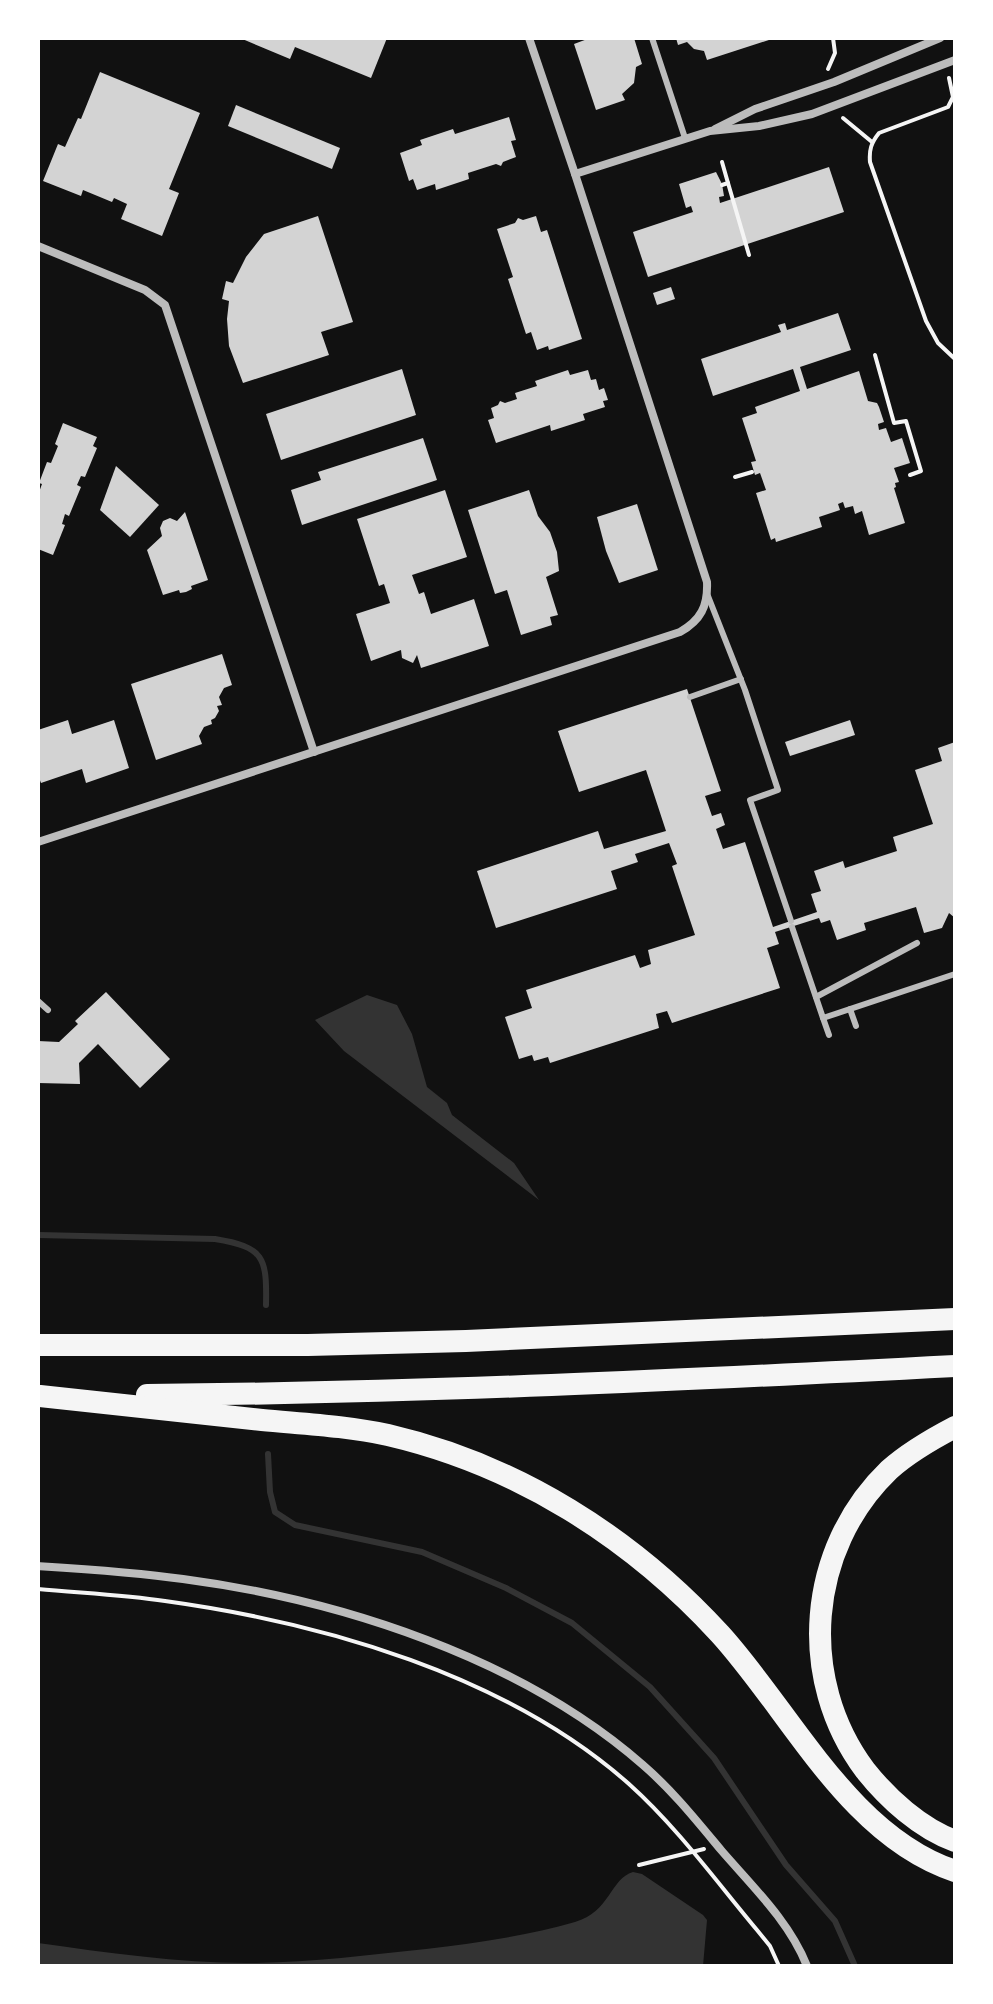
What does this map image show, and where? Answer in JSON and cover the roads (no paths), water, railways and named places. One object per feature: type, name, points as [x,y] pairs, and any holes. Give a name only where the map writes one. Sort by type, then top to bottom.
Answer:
[{"type":"highway","points":[[38,1345],[308,1345],[955,1319]]},
{"type":"highway","points":[[39,1396],[306,1394],[536,1387],[955,1366]]},
{"type":"highway","points":[[39,1396],[386,1434],[482,1464],[535,1490],[614,1537],[652,1568],[721,1636],[854,1803],[915,1853],[955,1871]]},
{"type":"highway","points":[[955,1427],[920,1446],[890,1470],[862,1501],[843,1532],[829,1567],[821,1605],[819,1650],[824,1685],[834,1717],[851,1751],[878,1786],[902,1809],[955,1841]]},
{"type":"street","points":[[38,842],[680,632],[694,624],[704,611],[708,596],[707,582],[529,38]]},
{"type":"street","points":[[710,131],[755,109],[940,38]]},
{"type":"street","points":[[575,174],[710,131],[759,126],[812,114],[955,60]]},
{"type":"street","points":[[38,246],[145,290],[165,305],[314,752]]},
{"type":"street","points":[[38,1566],[157,1575],[239,1588],[341,1613],[447,1649],[551,1699],[614,1740],[668,1789],[784,1924],[807,1966]]},
{"type":"lane","points":[[652,38],[685,138]]},
{"type":"lane","points":[[708,596],[741,679],[778,790],[750,800],[829,1035]]},
{"type":"lane","points":[[690,697],[741,679]]},
{"type":"lane","points":[[816,997],[917,943]]},
{"type":"lane","points":[[823,1018],[955,974]]},
{"type":"lane","points":[[38,1001],[48,1010]]},
{"type":"lane","points":[[850,1009],[856,1026]]},
{"type":"waterway","points":[[38,1235],[215,1239],[231,1242],[244,1246],[259,1257],[265,1276],[266,1305]]},
{"type":"waterway","points":[[268,1454],[270,1492],[275,1512],[295,1525],[422,1552],[506,1588],[572,1623],[650,1687],[714,1758],[786,1865],[835,1921],[855,1966]]}]
